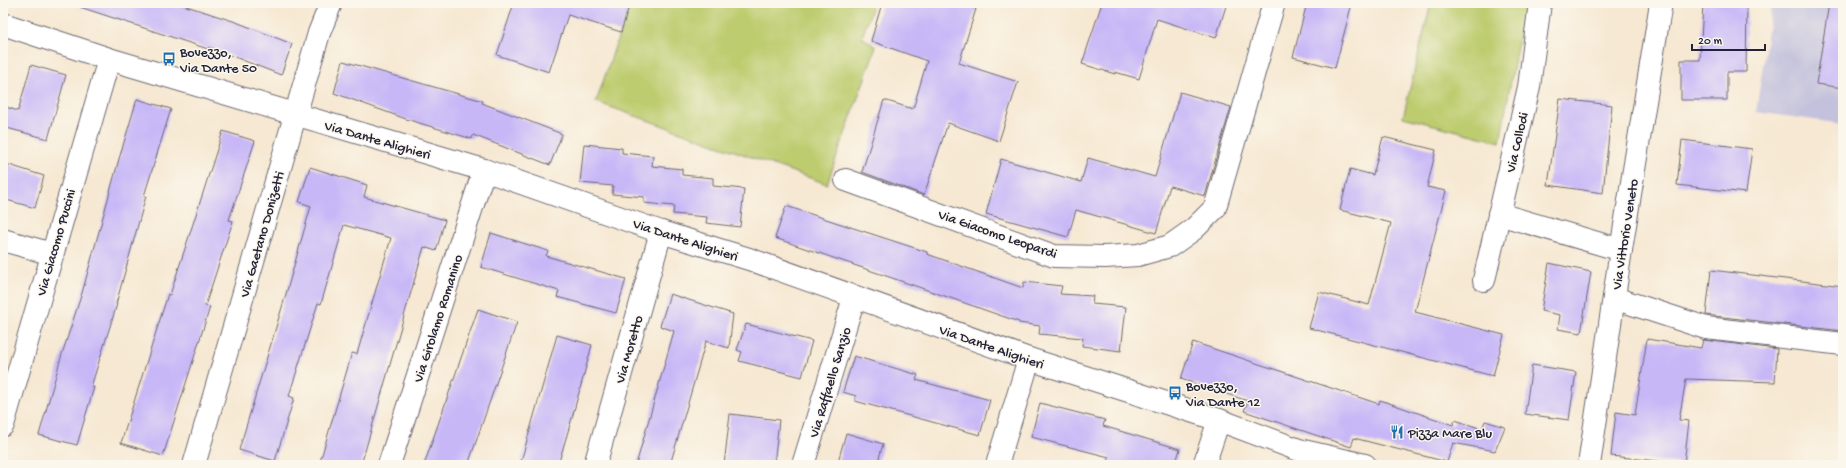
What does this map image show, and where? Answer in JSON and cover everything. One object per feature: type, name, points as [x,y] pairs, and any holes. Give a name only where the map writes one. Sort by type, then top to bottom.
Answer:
[{"type":"street","name":"Via Gaetano Donizetti","points":[[194,465],[319,33],[331,3]]},
{"type":"street","name":"Via Giacomo Leopardi","points":[[846,180],[1054,256],[1105,257],[1138,255],[1170,246],[1194,229],[1215,208],[1274,3]]},
{"type":"street","name":"Via Collodi","points":[[1484,280],[1529,87],[1540,3]]},
{"type":"street","name":"Via Vittorio Veneto","points":[[1589,465],[1621,250],[1661,3]]},
{"type":"street","name":"Via Dante Alighieri","points":[[3,24],[109,59],[484,170],[661,232],[749,259],[854,298],[1029,359],[1219,420],[1299,450],[1364,465]]},
{"type":"street","name":"Via Giacomo Puccini","points":[[3,426],[109,59]]},
{"type":"street","name":"Via Girolamo Romanino","points":[[389,465],[484,170]]},
{"type":"street","points":[[1499,214],[1621,250]]},
{"type":"street","name":"Via Moretto","points":[[595,465],[661,232]]},
{"type":"street","points":[[3,240],[52,254]]},
{"type":"street","name":"Via Raffaello Sanzio","points":[[803,465],[854,298]]},
{"type":"street","points":[[1614,298],[1706,328],[1843,344]]},
{"type":"street","points":[[997,465],[1029,359]]},
{"type":"street","points":[[1204,465],[1219,420]]},
{"type":"shaded area","points":[[1772,3],[1843,3],[1843,124],[1756,112]]},
{"type":"green space","points":[[630,3],[874,3],[862,37],[876,47],[827,184],[596,102]]},
{"type":"green space","points":[[1431,3],[1525,3],[1500,142],[1403,117]]},
{"type":"building","points":[[81,3],[177,3],[236,22],[292,44],[281,75],[209,47],[208,49],[80,7]]},
{"type":"building","points":[[514,3],[630,3],[621,32],[568,15],[549,72],[497,55]]},
{"type":"building","points":[[882,3],[958,3],[976,9],[959,63],[1018,82],[999,141],[948,123],[924,195],[862,172],[884,100],[913,109],[927,61],[871,41]]},
{"type":"building","points":[[1102,3],[1227,3],[1216,38],[1157,19],[1139,79],[1115,72],[1115,74],[1082,64]]},
{"type":"building","points":[[1307,3],[1352,3],[1335,68],[1293,57]]},
{"type":"building","points":[[1703,3],[1747,3],[1746,72],[1727,72],[1727,100],[1681,100],[1681,60],[1700,60]]},
{"type":"building","points":[[1829,3],[1843,3],[1843,88],[1816,84]]},
{"type":"building","points":[[343,61],[483,101],[482,103],[562,134],[550,165],[473,135],[472,139],[406,119],[334,93]]},
{"type":"building","points":[[31,65],[66,75],[48,139],[3,127],[3,106],[18,111]]},
{"type":"building","points":[[1180,92],[1231,107],[1205,196],[1170,186],[1156,233],[1076,210],[1068,237],[986,214],[1001,159],[1081,182],[1088,158],[1155,177]]},
{"type":"building","points":[[137,99],[171,109],[144,196],[146,196],[117,304],[91,387],[94,387],[77,445],[39,435],[62,354],[82,293]]},
{"type":"building","points":[[1560,99],[1612,105],[1603,193],[1548,185]]},
{"type":"building","points":[[223,131],[255,141],[229,220],[233,221],[205,306],[210,307],[163,456],[121,443],[168,294],[170,295]]},
{"type":"building","points":[[1383,137],[1436,150],[1427,187],[1446,191],[1415,312],[1504,335],[1493,376],[1309,328],[1319,292],[1369,305],[1391,223],[1340,210],[1350,169],[1373,175]]},
{"type":"building","points":[[1682,140],[1752,149],[1746,193],[1677,185]]},
{"type":"building","points":[[584,144],[622,148],[622,153],[653,156],[652,166],[682,169],[682,175],[713,178],[713,186],[744,189],[740,227],[706,223],[707,217],[673,214],[674,206],[644,203],[644,197],[612,194],[613,186],[580,183]]},
{"type":"building","points":[[3,163],[44,176],[35,208],[3,199]]},
{"type":"building","points":[[310,167],[367,185],[364,197],[445,220],[436,251],[424,247],[361,465],[319,465],[352,353],[357,354],[391,238],[344,225],[321,304],[318,303],[289,396],[294,398],[275,461],[239,450],[311,206],[299,202]]},
{"type":"building","points":[[786,206],[927,252],[927,254],[1023,288],[1024,282],[1062,286],[1060,294],[1093,296],[1092,304],[1126,307],[1121,351],[1082,346],[1083,338],[1039,334],[1040,326],[1019,323],[775,238]]},
{"type":"building","points":[[491,233],[548,251],[546,256],[626,279],[616,313],[557,297],[559,291],[481,267]]},
{"type":"building","points":[[1549,263],[1591,272],[1581,333],[1558,329],[1560,315],[1541,311]]},
{"type":"building","points":[[1711,270],[1843,286],[1843,331],[1706,315]]},
{"type":"building","points":[[670,294],[733,314],[729,348],[706,341],[670,465],[636,465],[674,331],[660,326]]},
{"type":"building","points":[[478,309],[517,322],[468,465],[424,465]]},
{"type":"building","points":[[746,324],[812,341],[802,377],[739,361],[742,352],[737,350]]},
{"type":"building","points":[[557,335],[592,345],[572,418],[558,465],[520,465]]},
{"type":"building","points":[[1647,339],[1701,348],[1703,340],[1777,349],[1775,382],[1686,379],[1679,420],[1689,421],[1684,464],[1611,456],[1616,412],[1635,415]]},
{"type":"building","points":[[1193,342],[1379,404],[1380,400],[1453,425],[1455,420],[1482,429],[1485,421],[1505,427],[1495,451],[1453,443],[1447,462],[1354,438],[1351,447],[1244,411],[1248,401],[1181,379]]},
{"type":"building","points":[[854,356],[918,375],[916,380],[990,400],[980,435],[855,401],[856,396],[843,392]]},
{"type":"building","points":[[1532,365],[1576,372],[1569,420],[1525,414]]},
{"type":"building","points":[[1040,403],[1105,420],[1103,426],[1180,449],[1175,465],[1107,465],[1109,457],[1031,437]]},
{"type":"building","points":[[730,414],[779,420],[774,465],[724,465]]},
{"type":"building","points":[[846,433],[883,444],[877,465],[837,465]]},
{"type":"place","name":"Bovezzo, Via Dante 50","points":[[169,59]]},
{"type":"place","name":"Bovezzo, Via Dante 12","points":[[1175,393]]},
{"type":"place","name":"Pizza Mare Blu","points":[[1397,432]]}]
